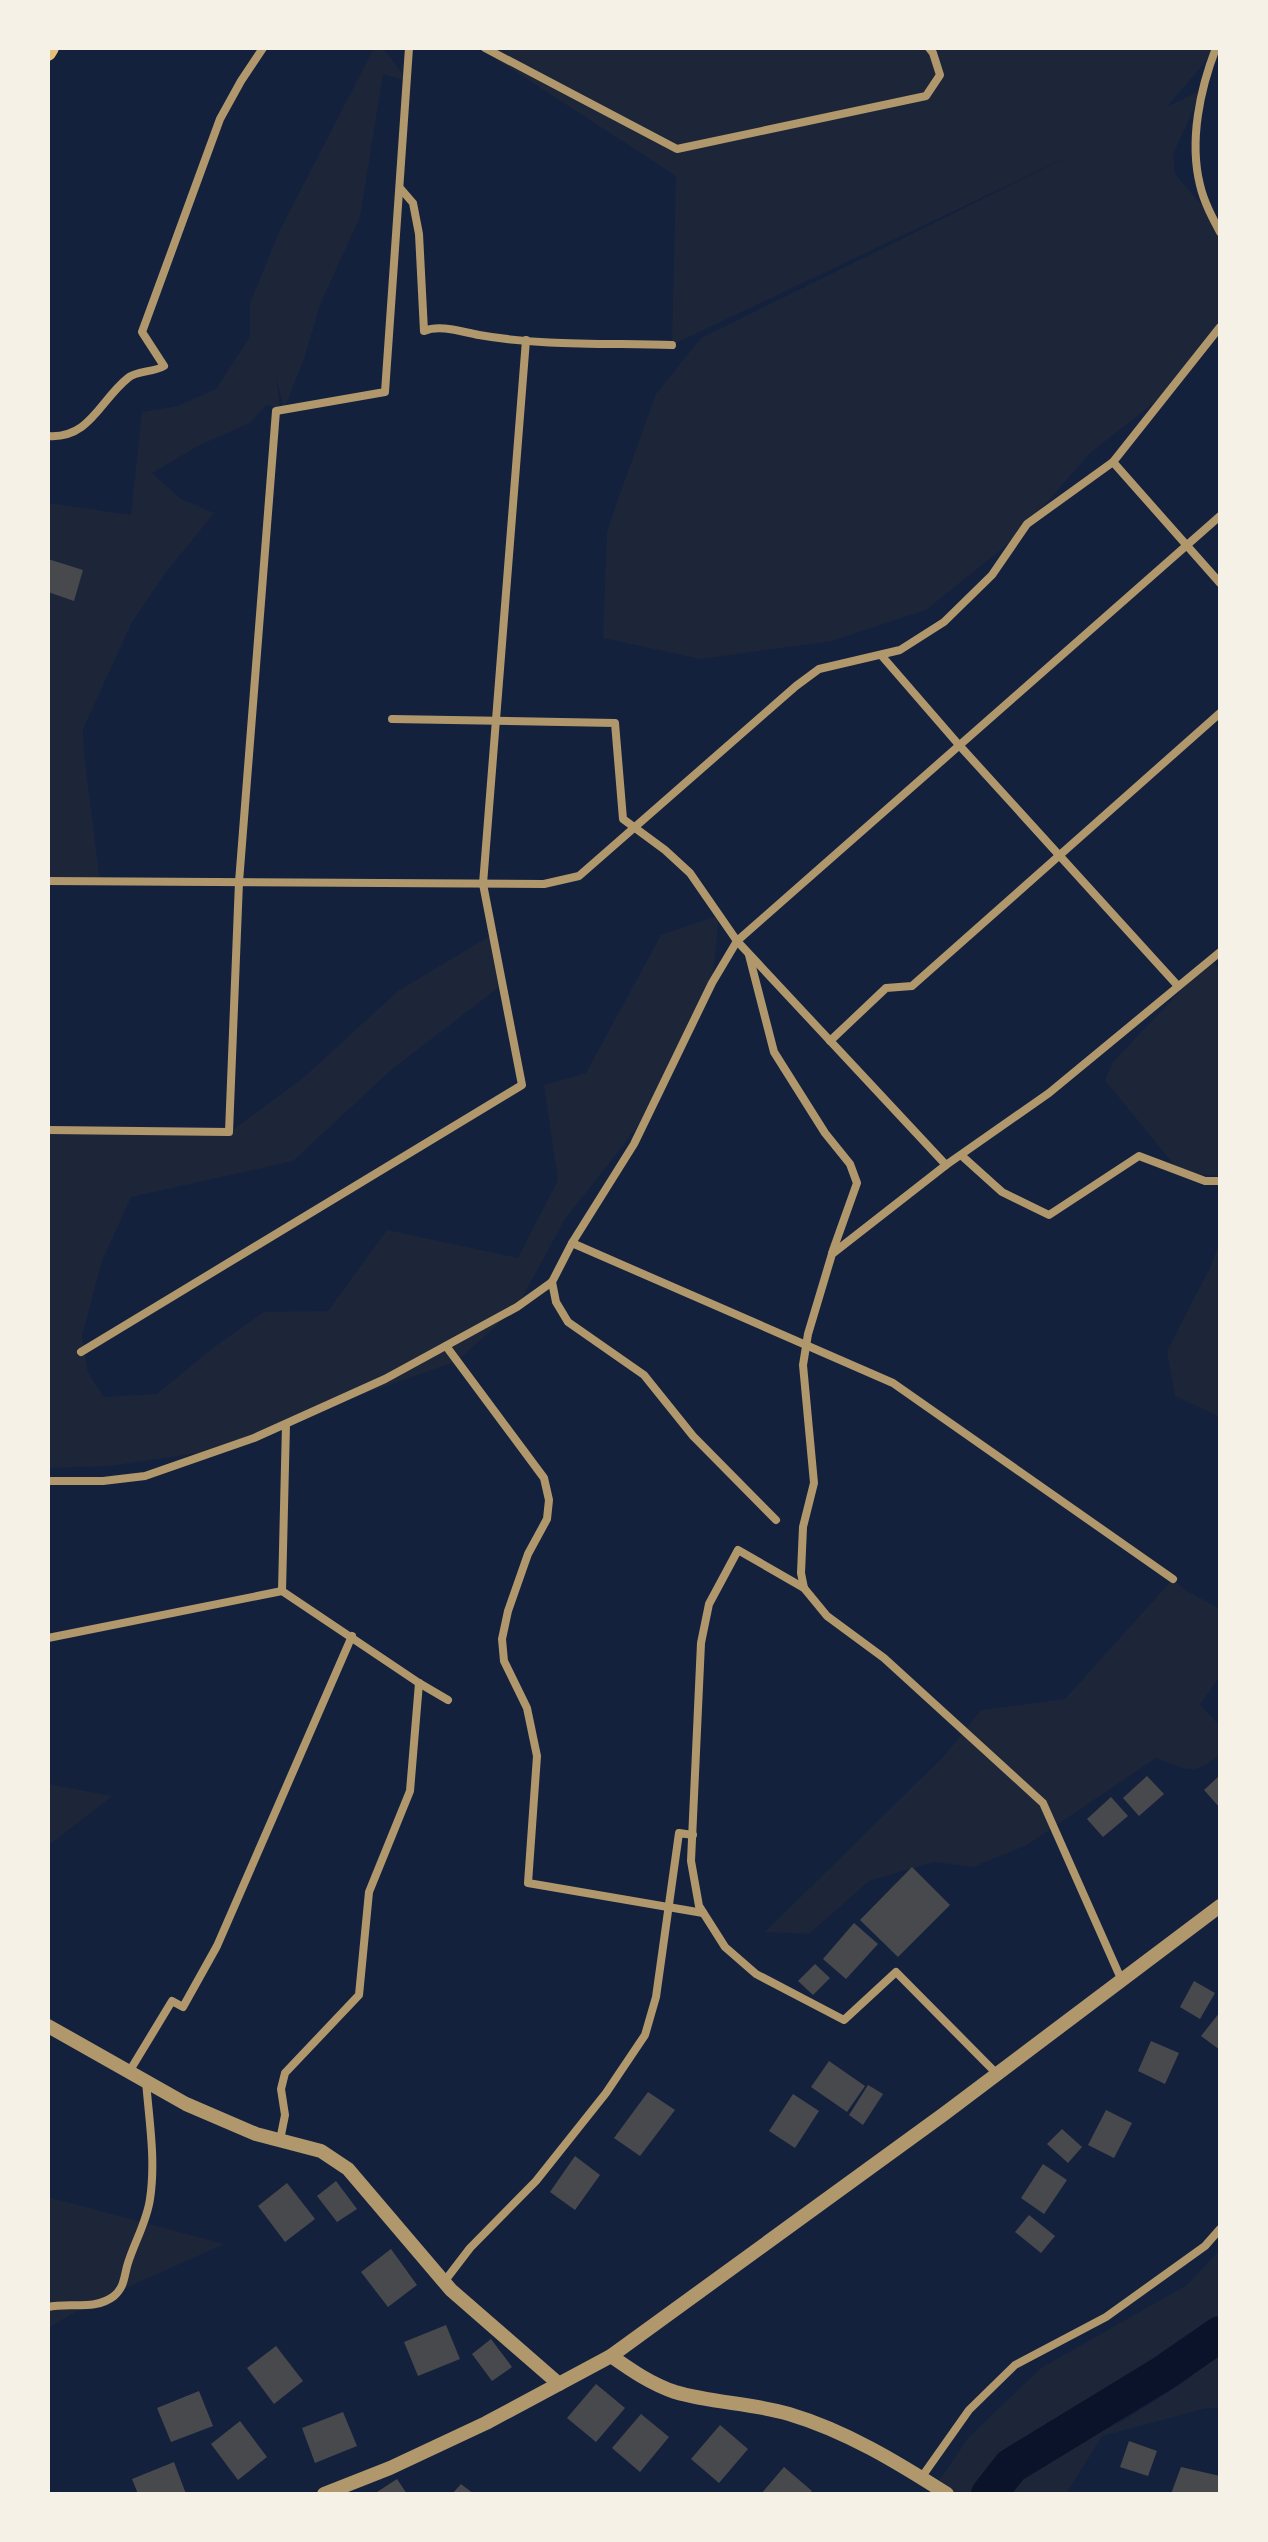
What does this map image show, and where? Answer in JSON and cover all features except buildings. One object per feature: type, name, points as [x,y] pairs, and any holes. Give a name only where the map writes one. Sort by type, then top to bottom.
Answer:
[{"type":"main road","points":[[48,53],[51,48]]},
{"type":"street","points":[[48,436],[63,437],[85,425],[129,376],[164,366],[142,332],[220,119],[263,48]]},
{"type":"street","points":[[48,1130],[229,1132],[239,882],[276,411],[385,392],[409,48]]},
{"type":"street","points":[[485,48],[677,149],[926,96],[940,75],[929,48]]},
{"type":"street","points":[[1216,48],[1203,89],[1197,132],[1197,161],[1200,184],[1220,232]]},
{"type":"street","points":[[400,188],[413,203],[419,234],[424,331],[433,327],[526,340],[672,345]]},
{"type":"street","points":[[48,881],[544,884],[579,876],[819,669],[900,650],[944,622],[992,575],[1027,524],[1113,462],[1220,327]]},
{"type":"street","points":[[81,1352],[522,1085],[483,884],[526,340]]},
{"type":"street","points":[[1113,462],[1220,583]]},
{"type":"street","points":[[48,1481],[103,1481],[145,1476],[254,1438],[385,1379],[517,1307],[552,1282],[572,1243],[634,1144],[712,983],[737,941],[1220,516]]},
{"type":"street","points":[[881,655],[1178,986]]},
{"type":"street","points":[[830,1041],[886,988],[912,986],[1220,713]]},
{"type":"street","points":[[392,719],[615,723],[623,819],[690,873],[737,941],[946,1165]]},
{"type":"street","points":[[832,1254],[946,1165],[1049,1093],[1220,952]]},
{"type":"street","points":[[749,953],[774,1052],[825,1133],[850,1164],[857,1183],[805,1347],[803,1365],[814,1483],[803,1527],[801,1573],[804,1588]]},
{"type":"street","points":[[962,1156],[1002,1192],[1049,1215],[1139,1156],[1205,1181],[1220,1181]]},
{"type":"street","points":[[572,1243],[893,1383],[1173,1579]]},
{"type":"street","points":[[552,1282],[556,1302],[568,1322],[644,1375],[693,1436],[776,1520]]},
{"type":"street","points":[[446,1346],[544,1478],[549,1500],[547,1519],[528,1554],[508,1611],[502,1639],[504,1661],[527,1708],[537,1756],[528,1883],[703,1913]]},
{"type":"street","points":[[282,1591],[286,1424]]},
{"type":"street","points":[[997,2074],[896,1972],[844,2020],[756,1974],[725,1947],[699,1906],[691,1861],[701,1643],[709,1604],[738,1550],[804,1588],[827,1616],[884,1658],[1043,1803],[1122,1981]]},
{"type":"street","points":[[48,1638],[282,1591],[448,1700]]},
{"type":"street","points":[[129,2072],[172,2001],[183,2007],[217,1946],[352,1636]]},
{"type":"street","points":[[280,2140],[285,2115],[281,2089],[285,2073],[359,1995],[369,1892],[410,1791],[419,1683]]},
{"type":"street","points":[[444,2282],[470,2248],[536,2181],[606,2093],[645,2035],[656,1997],[679,1833],[693,1835]]},
{"type":"street","points":[[324,2494],[355,2488],[611,2356],[997,2074],[1220,1906]]},
{"type":"street","points":[[48,2026],[229,2124],[321,2151],[348,2169],[444,2282],[559,2384]]},
{"type":"street","points":[[48,2307],[86,2306],[113,2297],[124,2283],[150,2199],[153,2167],[146,2081]]},
{"type":"street","points":[[921,2478],[969,2410],[1015,2365],[1106,2317],[1205,2246],[1220,2229]]},
{"type":"street","points":[[611,2356],[651,2382],[677,2392],[764,2407],[826,2426],[856,2440],[947,2494]]},
{"type":"shaded area","points":[[374,48],[383,48],[408,81],[383,74],[360,217],[321,302],[304,359],[284,409],[276,376],[280,408],[266,405],[250,423],[200,445],[152,473],[181,499],[214,513],[167,571],[132,622],[83,729],[100,882],[48,881],[48,503],[131,515],[142,412],[178,406],[216,389],[250,337],[250,303],[280,230]]},
{"type":"shaded area","points":[[479,48],[1217,48],[1167,107],[1203,89],[1173,154],[1175,174],[1213,218],[1220,235],[1220,327],[1170,390],[1089,454],[1019,535],[926,610],[832,641],[701,659],[603,638],[607,532],[656,394],[701,338],[1078,152],[672,345],[676,176]]},
{"type":"shaded area","points":[[719,915],[712,983],[650,1111],[565,1219],[517,1307],[457,1361],[307,1414],[220,1450],[109,1466],[48,1468],[48,1130],[230,1132],[302,1079],[398,991],[493,934],[503,984],[391,1070],[293,1161],[131,1197],[102,1261],[82,1336],[88,1373],[104,1397],[157,1394],[214,1347],[264,1312],[328,1311],[387,1230],[518,1258],[558,1180],[544,1085],[586,1073],[661,935]]},
{"type":"shaded area","points":[[1210,960],[1220,969],[1220,1176],[1180,1172],[1105,1080],[1113,1062]]},
{"type":"shaded area","points":[[1220,1241],[1220,1417],[1175,1396],[1167,1351],[1211,1266]]},
{"type":"shaded area","points":[[1173,1579],[1185,1590],[1220,1609],[1220,1676],[1200,1705],[1220,1726],[1220,1754],[1211,1762],[1189,1769],[1156,1758],[1027,1845],[973,1867],[934,1862],[869,1881],[809,1934],[765,1932],[944,1756],[981,1710],[1065,1699]]},
{"type":"shaded area","points":[[48,1784],[112,1796],[48,1846]]},
{"type":"shaded area","points":[[48,2197],[224,2244],[86,2306],[48,2328]]},
{"type":"shaded area","points":[[1220,2250],[1220,2346],[1113,2427],[1186,2381],[1220,2351],[1220,2407],[1102,2436],[1066,2494],[930,2494],[969,2437],[1041,2368],[1187,2285]]},
{"type":"waterway","points":[[989,2494],[1011,2466],[1162,2374],[1220,2334]]}]
